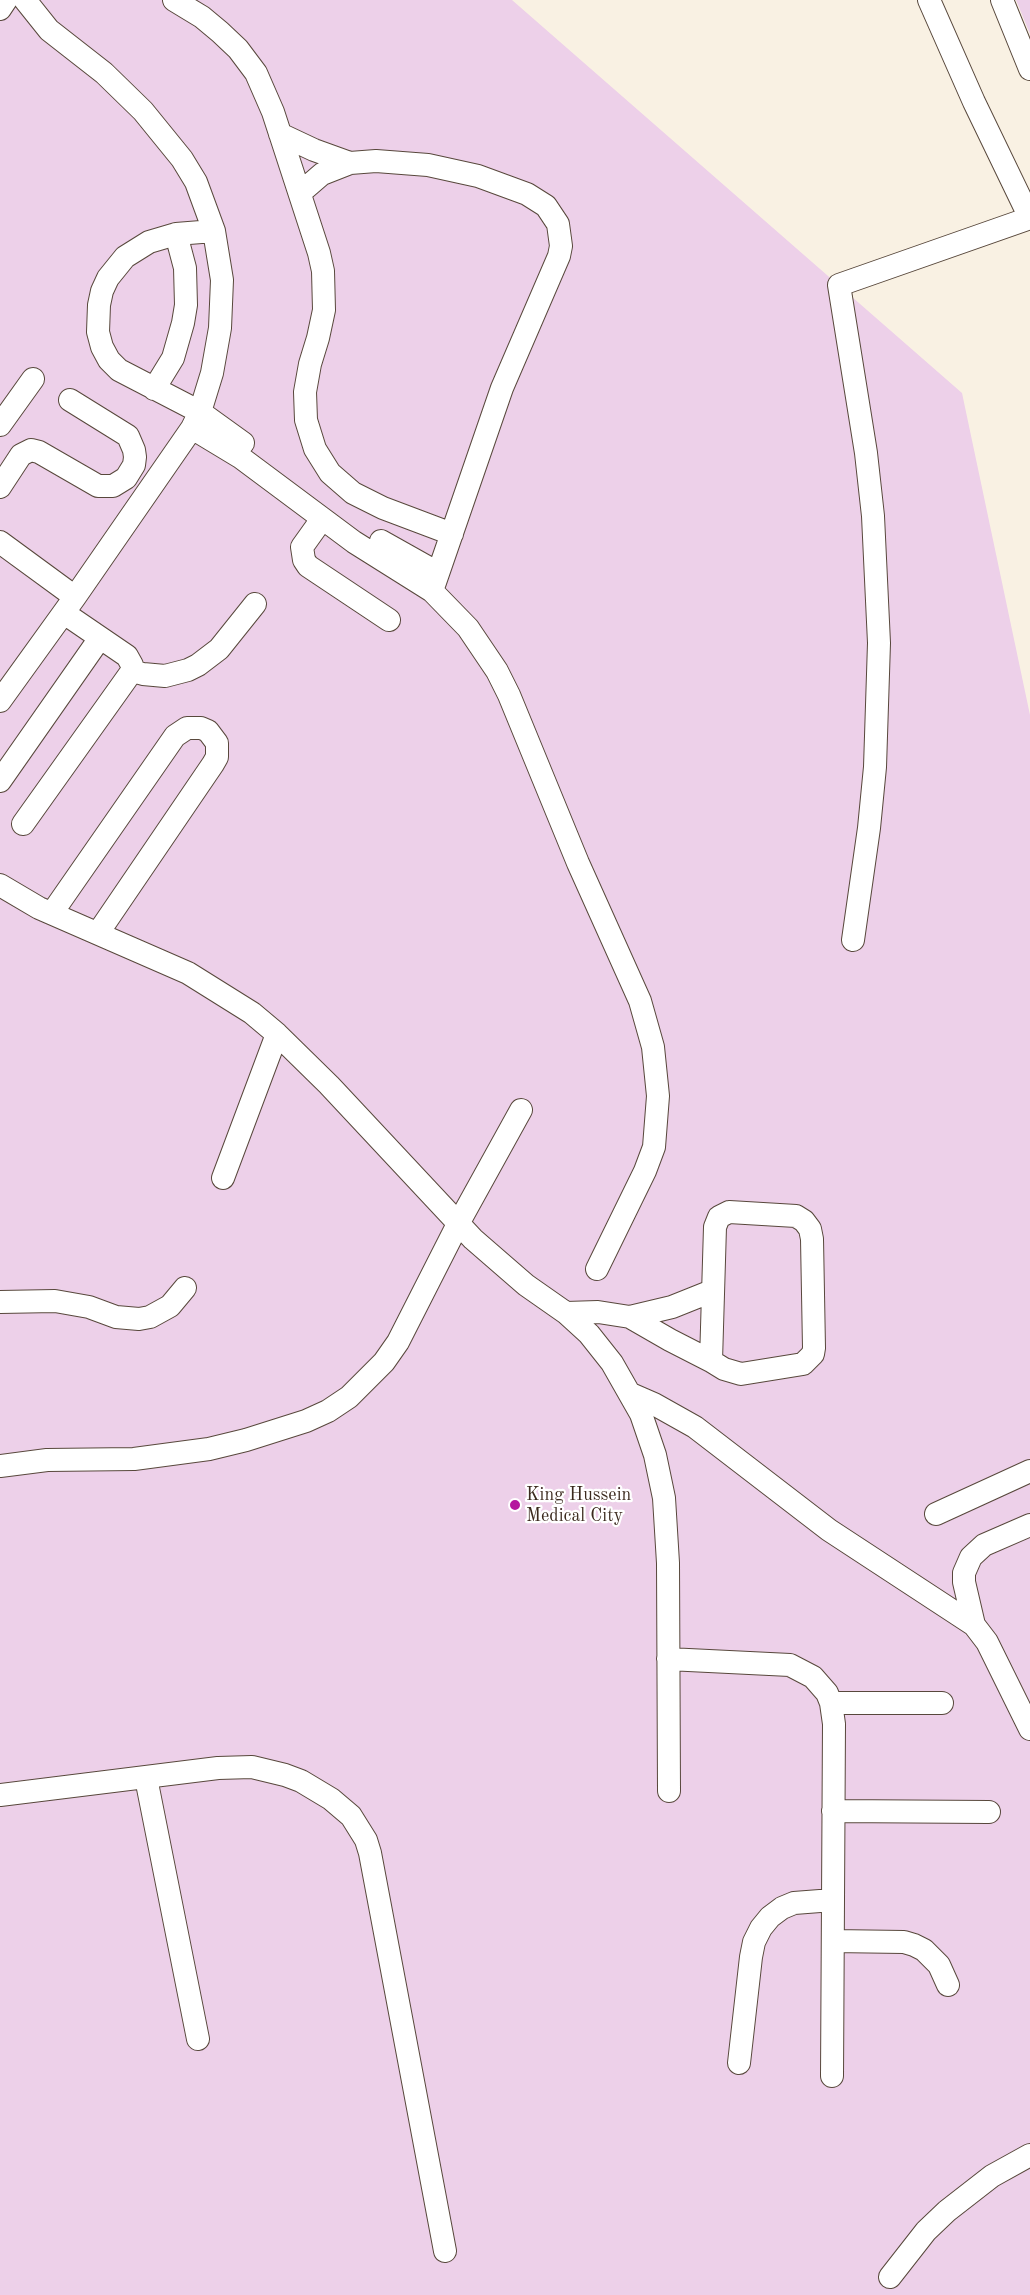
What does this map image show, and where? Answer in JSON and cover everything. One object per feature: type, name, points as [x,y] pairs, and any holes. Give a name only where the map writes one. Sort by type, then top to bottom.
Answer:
[{"type":"street","points":[[0,9],[6,0]]},
{"type":"street","points":[[0,702],[70,605],[196,420],[212,373],[220,328],[222,280],[214,231],[196,182],[164,134],[111,79],[48,30],[25,0]]},
{"type":"street","points":[[174,0],[202,17],[220,32],[248,61],[262,85],[319,252],[325,291],[322,324],[310,364],[305,392],[306,420],[314,449],[330,473],[353,493],[383,508],[452,534]]},
{"type":"street","points":[[853,940],[869,828],[875,766],[879,643],[874,534],[866,453],[839,285],[1030,218],[974,102],[929,0]]},
{"type":"street","points":[[1002,0],[1030,69]]},
{"type":"street","points":[[280,134],[314,150],[350,163]]},
{"type":"street","points":[[300,193],[322,174],[350,163],[402,162],[436,166],[478,176],[537,199],[553,214],[560,229],[561,246],[559,256],[502,388],[435,582]]},
{"type":"street","points":[[214,231],[176,234],[149,242],[126,257],[108,278],[99,305],[98,332],[102,347],[109,360],[119,370],[154,389],[196,420],[329,509],[394,549],[435,582],[478,641],[497,671],[509,695],[578,863],[640,1001],[650,1032],[657,1071],[658,1096],[654,1147],[645,1171],[597,1270]]},
{"type":"street","points":[[154,389],[173,358],[186,305],[185,268],[176,234]]},
{"type":"street","points":[[0,425],[33,379]]},
{"type":"street","points":[[0,488],[22,456],[31,450],[39,452],[98,486],[113,486],[126,478],[134,465],[135,458],[128,436],[70,400]]},
{"type":"street","points":[[196,420],[240,457],[354,542],[435,582]]},
{"type":"street","points":[[322,519],[302,547],[304,560],[308,566],[389,620]]},
{"type":"street","points":[[0,542],[70,605],[100,638],[127,656],[132,665],[132,671],[23,824]]},
{"type":"street","points":[[132,671],[165,676],[188,670],[219,649],[255,604]]},
{"type":"street","points":[[0,781],[100,638]]},
{"type":"street","points":[[52,913],[175,736],[187,728],[202,728],[208,731],[216,743],[217,757],[98,933]]},
{"type":"street","points":[[0,885],[20,898],[52,913],[188,973],[244,1008],[277,1034],[328,1084],[458,1224],[508,1270],[566,1313],[601,1348],[631,1394],[648,1435],[664,1498],[668,1564],[669,1791]]},
{"type":"street","points":[[223,1178],[277,1034]]},
{"type":"street","points":[[0,1466],[48,1460],[134,1459],[190,1452],[246,1440],[306,1421],[328,1411],[349,1397],[384,1362],[410,1320],[458,1224],[522,1110]]},
{"type":"street","points":[[566,1313],[598,1312],[630,1317],[724,1369],[740,1374],[797,1366],[809,1360],[814,1341],[810,1229],[804,1221],[796,1216],[734,1212],[723,1214],[719,1217],[715,1227],[711,1361]]},
{"type":"street","points":[[0,1302],[55,1302],[89,1307],[116,1318],[139,1319],[150,1317],[170,1306],[185,1288]]},
{"type":"street","points":[[630,1317],[672,1307],[712,1291]]},
{"type":"street","points":[[631,1394],[696,1427],[829,1530],[974,1625],[987,1642],[1030,1729]]},
{"type":"street","points":[[936,1514],[1030,1471]]},
{"type":"street","points":[[974,1625],[964,1582],[964,1573],[971,1557],[984,1546],[1030,1524]]},
{"type":"street","points":[[668,1659],[790,1665],[813,1677],[824,1689],[831,1703],[834,1724],[832,2076]]},
{"type":"street","points":[[831,1703],[942,1703]]},
{"type":"street","points":[[0,1795],[234,1767],[268,1770],[301,1781],[342,1807],[359,1828],[370,1853],[444,2251]]},
{"type":"street","points":[[146,1778],[198,2039]]},
{"type":"street","points":[[833,1810],[989,1812]]},
{"type":"street","points":[[739,2063],[751,1957],[760,1928],[782,1908],[794,1903],[833,1900]]},
{"type":"street","points":[[833,1941],[904,1942],[914,1945],[924,1950],[940,1965],[948,1985]]},
{"type":"street","points":[[890,2277],[913,2246],[947,2211],[992,2176],[1030,2155]]},
{"type":"shaded area","name":"King Hussein Medical City","points":[[0,0],[512,0],[962,393],[1030,715],[1030,2295],[0,2295]]},
{"type":"shaded area","points":[[1016,0],[1030,0],[1030,34]]},
{"type":"place","name":"King Hussein Medical City","points":[[515,1505]]}]
